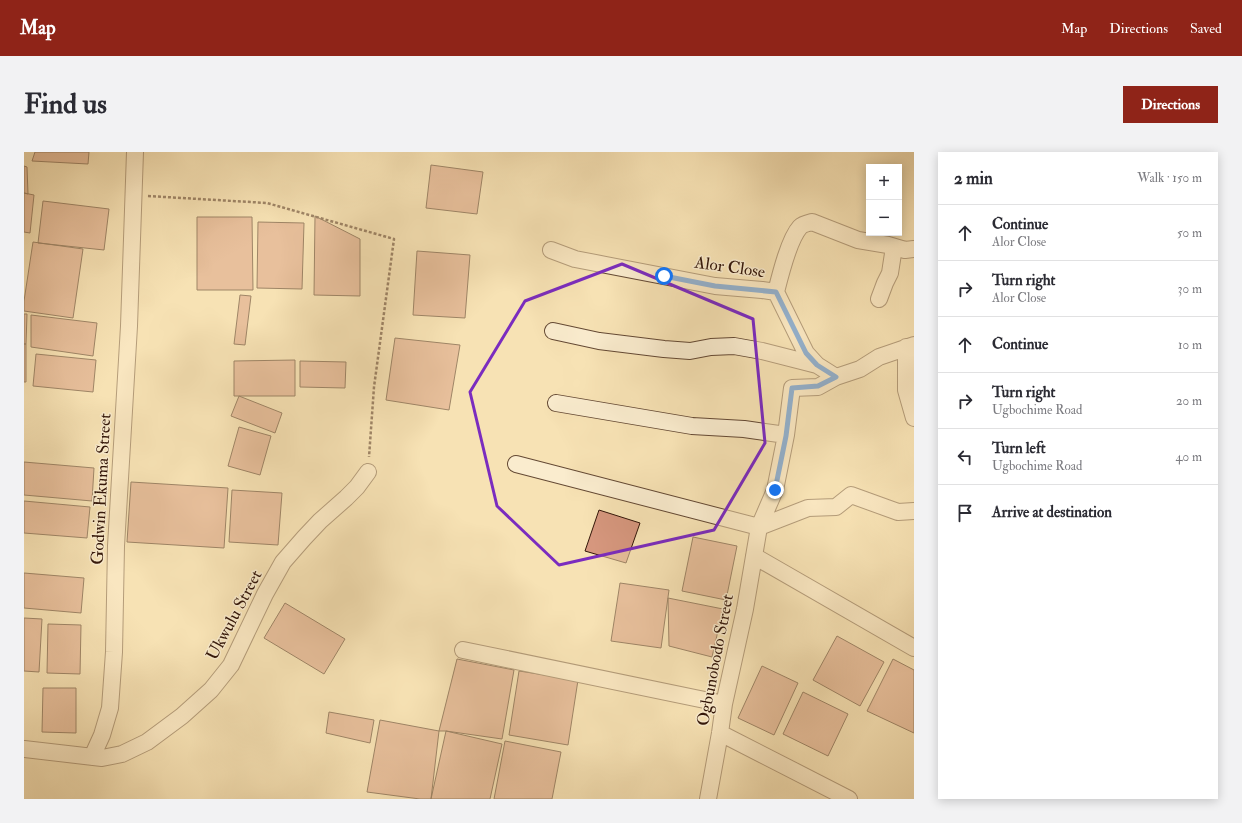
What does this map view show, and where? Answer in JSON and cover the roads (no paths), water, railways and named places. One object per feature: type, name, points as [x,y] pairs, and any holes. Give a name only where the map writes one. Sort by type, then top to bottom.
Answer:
[{"type":"street","name":"Godwin Ekuma Street","points":[[92,757],[102,735],[110,708],[113,666],[116,546],[129,334],[135,152]]},
{"type":"street","points":[[776,292],[791,243],[804,224],[812,222],[858,240],[905,250],[914,249]]},
{"type":"street","points":[[878,299],[884,283],[890,273],[894,247]]},
{"type":"street","name":"Alor Close","points":[[551,250],[575,259],[715,286],[776,292],[806,353],[817,365]]},
{"type":"street","points":[[553,331],[600,341],[690,351],[711,347],[734,346],[762,351],[817,365],[836,377],[860,369],[879,357],[910,346],[906,390],[914,418]]},
{"type":"street","name":"Ogbunobodo Street","points":[[708,799],[724,704],[745,609],[759,527],[775,490],[786,436],[792,388],[818,386],[836,377]]},
{"type":"street","points":[[556,403],[692,426],[744,429],[786,436]]},
{"type":"street","points":[[516,464],[759,527],[808,508],[836,507],[852,495],[898,512],[914,511]]},
{"type":"street","name":"Ukwulu Street","points":[[92,757],[102,758],[122,754],[147,742],[182,716],[211,690],[231,665],[283,562],[320,521],[351,493],[368,472]]},
{"type":"street","points":[[754,556],[914,648]]},
{"type":"street","points":[[463,650],[724,704]]},
{"type":"street","points":[[720,733],[849,799]]},
{"type":"street","points":[[24,749],[92,757]]}]
